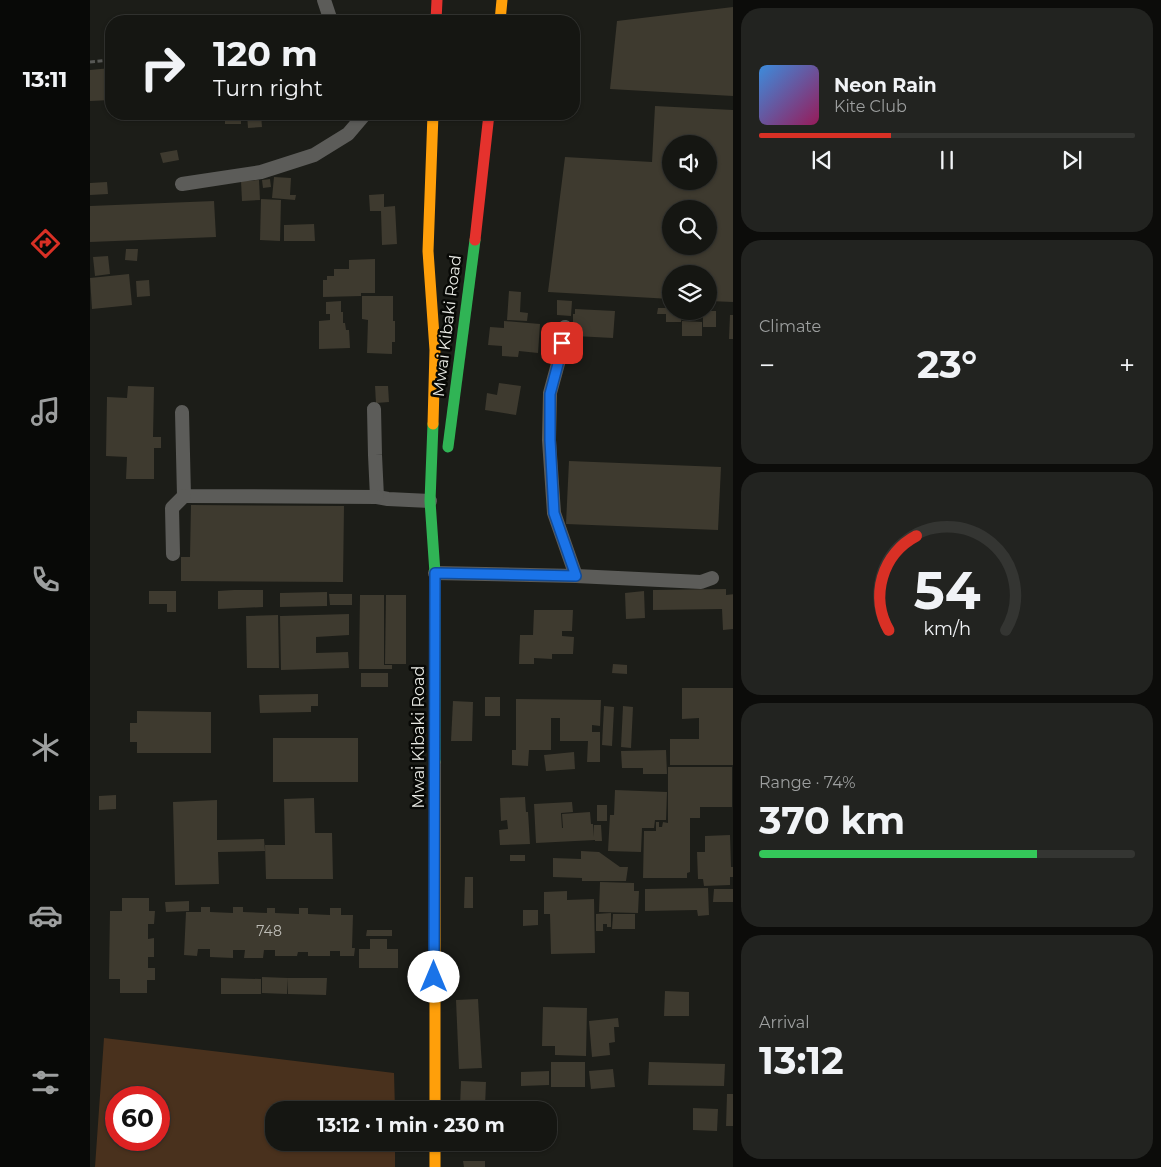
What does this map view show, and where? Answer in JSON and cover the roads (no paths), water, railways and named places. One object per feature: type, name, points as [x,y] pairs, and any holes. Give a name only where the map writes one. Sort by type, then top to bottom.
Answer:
[{"type":"main road","points":[[436,15],[437,0]]},
{"type":"main road","points":[[501,15],[502,0]]},
{"type":"main road","name":"Mwai Kibaki Road","points":[[433,120],[428,251],[435,350],[434,1101]]},
{"type":"main road","name":"Mwai Kibaki Road","points":[[447,454],[473,257],[488,120]]},
{"type":"main road","points":[[435,1151],[435,1167]]},
{"type":"lane","points":[[324,0],[329,15]]},
{"type":"lane","points":[[182,184],[261,172],[314,156],[348,134],[360,120]]},
{"type":"lane","points":[[565,327],[550,394],[550,440],[554,513],[576,576]]},
{"type":"lane","points":[[374,409],[377,497]]},
{"type":"lane","points":[[182,412],[184,496]]},
{"type":"lane","points":[[173,554],[172,508],[184,496],[377,497],[436,505]]},
{"type":"lane","points":[[435,573],[576,576],[700,582],[712,578]]}]
